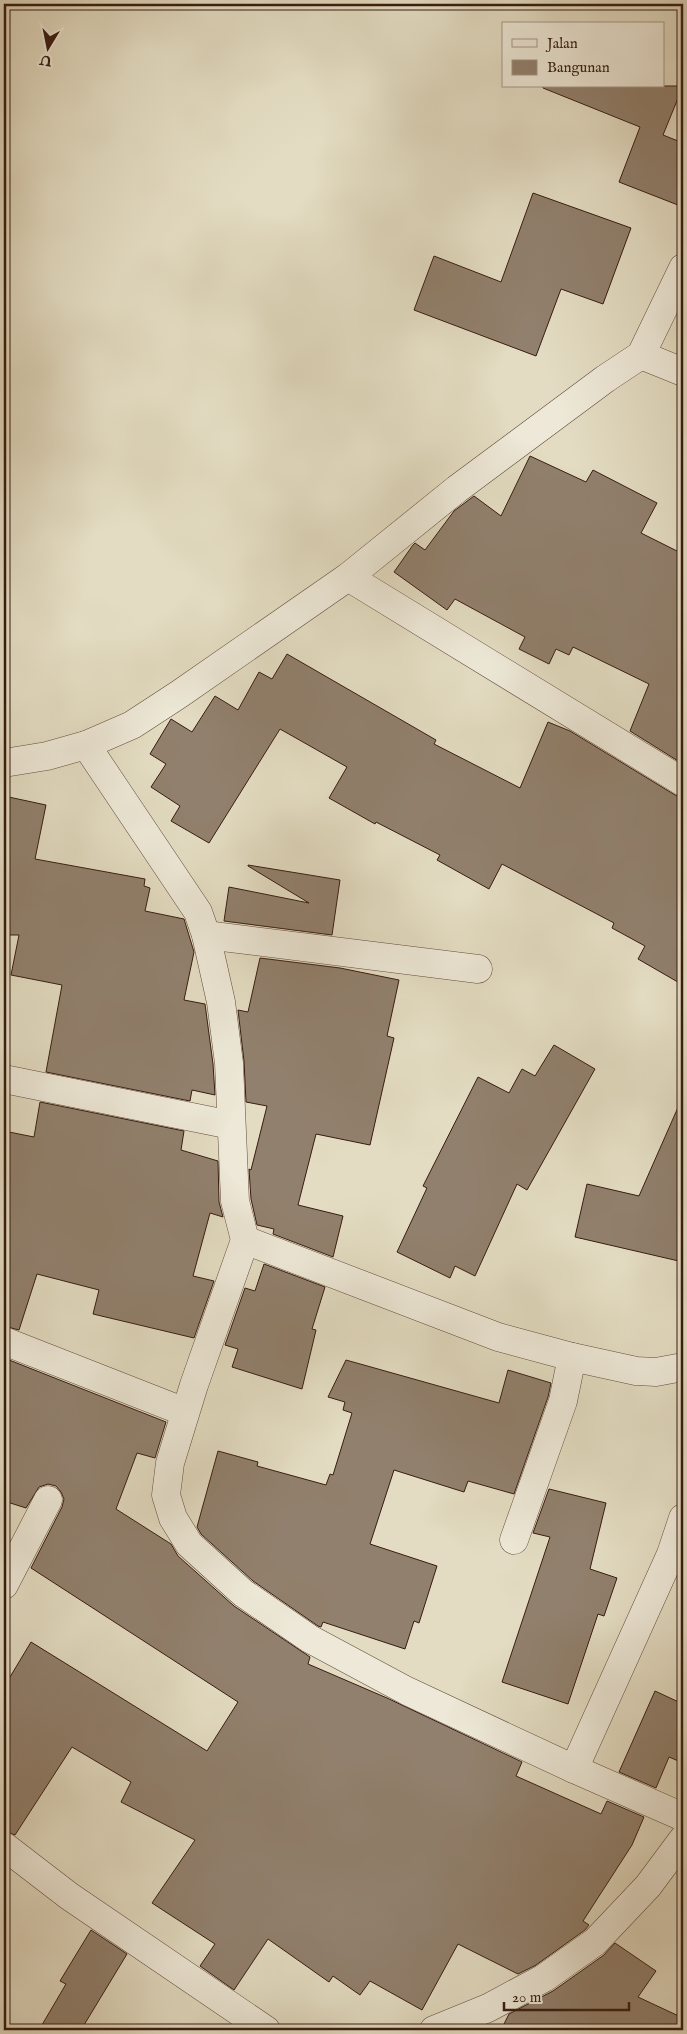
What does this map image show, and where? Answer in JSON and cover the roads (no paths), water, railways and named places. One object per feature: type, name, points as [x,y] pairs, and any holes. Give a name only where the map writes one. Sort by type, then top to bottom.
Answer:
[{"type":"street","points":[[4,763],[47,756],[86,745],[132,725],[348,577],[457,490],[605,379],[641,355],[683,268]]},
{"type":"street","points":[[641,355],[683,372]]},
{"type":"street","points":[[348,577],[683,782]]},
{"type":"street","points":[[86,745],[198,912],[206,935],[221,1002],[229,1063],[235,1201],[245,1240],[185,1412],[170,1463],[166,1495],[173,1518],[189,1544],[243,1593],[310,1640],[407,1691],[574,1769],[683,1817]]},
{"type":"street","points":[[206,935],[478,969]]},
{"type":"street","points":[[4,1079],[231,1125]]},
{"type":"street","points":[[245,1240],[498,1337],[572,1357],[636,1371],[656,1372],[683,1367]]},
{"type":"street","points":[[4,1341],[185,1412]]},
{"type":"street","points":[[514,1540],[563,1401],[572,1357]]},
{"type":"street","points":[[4,1585],[48,1500]]},
{"type":"street","points":[[574,1769],[671,1554],[683,1518]]},
{"type":"street","points":[[434,2030],[488,2008],[544,1978],[595,1942],[648,1886],[683,1839]]},
{"type":"street","points":[[4,1846],[69,1896],[266,2030]]}]
